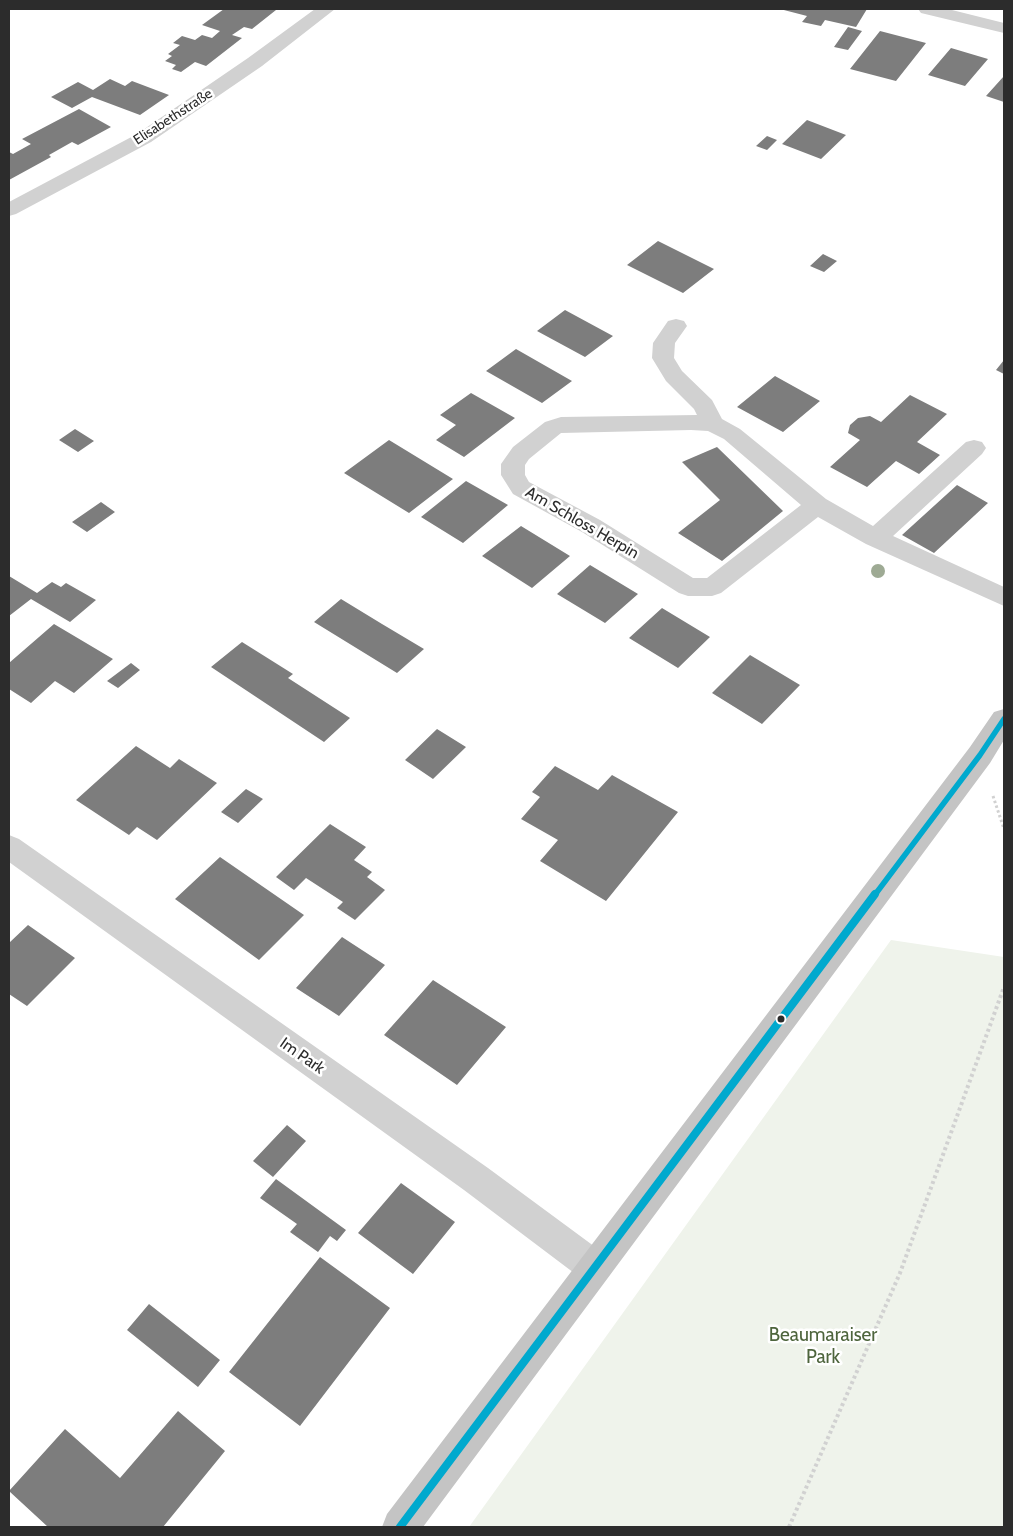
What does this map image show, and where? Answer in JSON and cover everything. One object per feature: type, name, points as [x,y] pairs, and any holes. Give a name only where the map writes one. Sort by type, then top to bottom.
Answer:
[{"type":"main road","points":[[400,1527],[968,771],[1004,719]]},
{"type":"street","name":"Elisabethstraße","points":[[9,210],[144,138],[255,62],[326,9]]},
{"type":"street","points":[[927,9],[1004,28]]},
{"type":"street","points":[[676,326],[664,343],[663,358],[674,376],[704,405],[713,424]]},
{"type":"street","name":"Am Schloss Herpin","points":[[817,505],[712,587],[688,587],[592,526],[521,488],[513,475],[514,464],[521,453],[553,428],[561,425],[691,422],[713,424],[732,434],[817,505],[875,538],[1004,597]]},
{"type":"street","points":[[875,538],[974,448]]},
{"type":"street","name":"Im Park","points":[[9,847],[468,1174],[594,1267]]},
{"type":"path","points":[[789,1527],[900,1273],[1004,987]]},
{"type":"green space","name":"Beaumaraiser Park","points":[[891,940],[1004,957],[1004,1527],[469,1527]]},
{"type":"building","points":[[224,9],[276,10],[252,29],[244,27],[232,35],[242,38],[206,66],[195,62],[181,72],[172,69],[176,65],[165,61],[172,56],[168,54],[180,45],[173,43],[182,36],[195,40],[202,35],[212,38],[220,31],[202,25]]},
{"type":"building","points":[[780,9],[867,9],[856,27],[825,20],[821,26],[802,22],[807,16]]},
{"type":"building","points":[[848,27],[862,31],[848,50],[834,47]]},
{"type":"building","points":[[880,31],[926,43],[896,81],[850,69]]},
{"type":"building","points":[[951,48],[988,59],[965,86],[928,75]]},
{"type":"building","points":[[1004,76],[1004,102],[986,96]]},
{"type":"building","points":[[110,79],[125,86],[132,81],[169,95],[140,115],[92,97],[72,108],[51,97],[78,82],[93,90]]},
{"type":"building","points":[[79,109],[111,127],[78,145],[72,142],[49,155],[51,157],[9,180],[9,152],[13,154],[31,144],[22,139]]},
{"type":"building","points":[[807,120],[846,135],[821,159],[782,144]]},
{"type":"building","points":[[767,136],[777,140],[767,150],[756,146]]},
{"type":"building","points":[[658,241],[714,269],[683,293],[627,265]]},
{"type":"building","points":[[823,254],[837,261],[824,272],[810,266]]},
{"type":"building","points":[[565,310],[613,336],[585,357],[537,331]]},
{"type":"building","points":[[516,349],[572,381],[542,403],[486,371]]},
{"type":"building","points":[[1004,360],[1004,374],[996,370]]},
{"type":"building","points":[[775,376],[820,401],[783,432],[737,407]]},
{"type":"building","points":[[471,393],[515,418],[464,457],[436,440],[456,425],[440,415]]},
{"type":"building","points":[[910,395],[947,414],[917,442],[940,455],[919,474],[896,461],[867,487],[830,467],[860,440],[848,433],[850,425],[858,418],[870,416],[881,422]]},
{"type":"building","points":[[75,429],[94,441],[78,452],[59,440]]},
{"type":"building","points":[[389,440],[453,479],[409,513],[344,473]]},
{"type":"building","points":[[717,447],[783,511],[722,561],[678,533],[720,500],[682,462]]},
{"type":"building","points":[[466,481],[508,505],[463,543],[421,517]]},
{"type":"building","points":[[957,485],[988,503],[934,553],[902,535]]},
{"type":"building","points":[[101,502],[115,512],[87,532],[72,522]]},
{"type":"building","points":[[521,526],[570,556],[532,588],[482,556]]},
{"type":"building","points":[[590,565],[638,594],[605,623],[557,594]]},
{"type":"building","points":[[9,576],[37,593],[52,582],[61,587],[66,583],[96,600],[70,622],[31,599],[9,616]]},
{"type":"building","points":[[341,599],[424,649],[397,673],[314,622]]},
{"type":"building","points":[[662,608],[710,637],[678,668],[629,638]]},
{"type":"building","points":[[54,624],[113,659],[74,693],[55,681],[31,703],[9,689],[9,663]]},
{"type":"building","points":[[242,642],[293,674],[288,678],[350,718],[324,742],[211,667]]},
{"type":"building","points":[[750,655],[800,685],[762,724],[712,693]]},
{"type":"building","points":[[131,663],[140,670],[118,688],[107,681]]},
{"type":"building","points":[[437,729],[466,747],[433,779],[405,760]]},
{"type":"building","points":[[136,746],[170,768],[179,759],[217,783],[157,840],[137,827],[129,835],[76,800]]},
{"type":"building","points":[[555,766],[598,790],[612,775],[678,812],[606,901],[540,861],[558,840],[521,819],[540,797],[532,792]]},
{"type":"building","points":[[246,789],[263,799],[238,823],[221,812]]},
{"type":"building","points":[[330,824],[366,847],[354,860],[372,872],[367,877],[385,890],[355,920],[337,908],[343,902],[306,878],[294,890],[276,877]]},
{"type":"building","points":[[220,857],[304,915],[259,960],[175,899]]},
{"type":"building","points":[[28,925],[75,958],[27,1006],[9,994],[9,943]]},
{"type":"building","points":[[342,937],[385,965],[339,1016],[296,988]]},
{"type":"building","points":[[433,980],[506,1027],[457,1085],[384,1035]]},
{"type":"building","points":[[287,1125],[306,1141],[273,1177],[253,1161]]},
{"type":"building","points":[[276,1179],[346,1230],[337,1241],[330,1236],[318,1252],[290,1232],[297,1224],[260,1198]]},
{"type":"building","points":[[401,1183],[455,1222],[413,1274],[358,1233]]},
{"type":"building","points":[[320,1257],[390,1308],[300,1426],[229,1372]]},
{"type":"building","points":[[149,1304],[220,1360],[198,1387],[127,1330]]},
{"type":"building","points":[[178,1411],[225,1451],[163,1527],[48,1527],[9,1491],[65,1429],[120,1478]]},
{"type":"transit line","points":[[400,1527],[980,755],[1004,719]]}]
